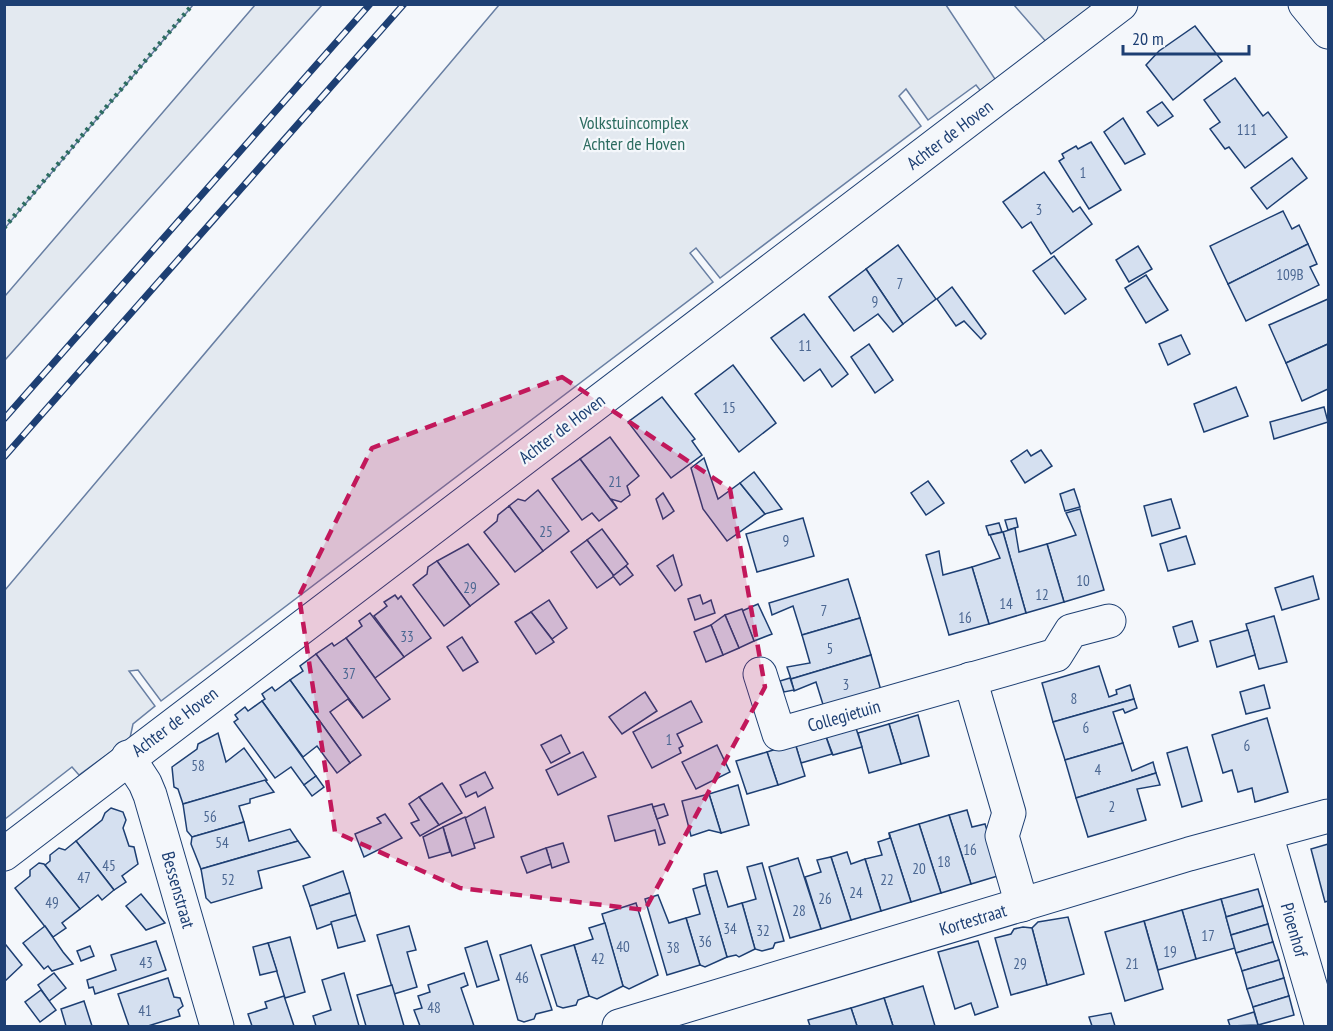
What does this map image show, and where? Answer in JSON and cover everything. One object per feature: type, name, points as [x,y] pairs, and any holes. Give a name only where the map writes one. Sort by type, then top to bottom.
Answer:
[{"type":"street","name":"Achter de Hoven","points":[[4,854],[128,757],[1121,4]]},
{"type":"street","points":[[1305,4],[1329,33]]},
{"type":"street","name":"Collegietuin","points":[[760,674],[779,734],[1056,655],[1071,631],[1109,621]]},
{"type":"street","points":[[955,683],[1009,813],[1002,836],[1022,905]]},
{"type":"street","name":"Bessenstraat","points":[[128,757],[150,795],[217,1026]]},
{"type":"street","name":"Kortestraat","points":[[619,1026],[1189,854],[1329,816]]},
{"type":"street","name":"Pioenhof","points":[[1266,834],[1322,1026]]},
{"type":"highlighted area","points":[[562,377],[730,489],[765,687],[645,910],[460,888],[335,832],[299,596],[372,448]]},
{"type":"green space","points":[[4,5],[193,5],[5,228]]},
{"type":"green space","points":[[255,5],[322,5],[5,360],[5,296]]},
{"type":"green space","name":"Volkstuincomplex Achter de Hoven","points":[[499,5],[946,5],[1001,88],[987,99],[976,85],[928,120],[906,89],[899,96],[921,126],[720,278],[696,248],[690,253],[713,282],[161,701],[138,670],[129,671],[155,706],[133,724],[130,738],[79,775],[72,767],[5,819],[5,590]]},
{"type":"green space","points":[[1014,5],[1099,5],[1048,44]]},
{"type":"building","points":[[1195,26],[1222,61],[1173,100],[1146,65],[1159,51]]},
{"type":"building","points":[[1235,78],[1263,116],[1268,112],[1287,137],[1245,168],[1229,147],[1225,149],[1210,129],[1220,122],[1204,100]]},
{"type":"building","points":[[1162,102],[1173,116],[1158,126],[1147,112]]},
{"type":"building","points":[[1123,118],[1145,154],[1125,164],[1104,132]]},
{"type":"building","points":[[1091,142],[1121,190],[1089,209],[1059,161],[1064,158],[1062,154],[1076,146],[1078,149]]},
{"type":"building","points":[[1292,158],[1307,178],[1267,209],[1251,188]]},
{"type":"building","points":[[1044,172],[1073,212],[1080,207],[1092,224],[1051,254],[1031,222],[1022,228],[1003,202]]},
{"type":"building","points":[[1283,211],[1292,229],[1299,225],[1308,244],[1228,284],[1210,246]]},
{"type":"building","points":[[1308,244],[1317,264],[1310,267],[1319,285],[1246,321],[1228,284]]},
{"type":"building","points":[[898,245],[936,299],[903,324],[866,269]]},
{"type":"building","points":[[1138,246],[1152,269],[1129,282],[1116,260]]},
{"type":"building","points":[[1054,256],[1086,299],[1065,314],[1033,271]]},
{"type":"building","points":[[866,269],[903,324],[893,332],[878,314],[854,331],[829,297]]},
{"type":"building","points":[[1146,275],[1168,310],[1146,323],[1125,288]]},
{"type":"building","points":[[952,287],[986,334],[981,339],[964,321],[956,326],[937,299]]},
{"type":"building","points":[[1328,299],[1328,344],[1286,363],[1269,325]]},
{"type":"building","points":[[804,314],[848,374],[832,387],[820,369],[804,381],[771,338]]},
{"type":"building","points":[[1181,335],[1190,354],[1168,365],[1159,344]]},
{"type":"building","points":[[869,344],[893,380],[875,393],[851,357]]},
{"type":"building","points":[[1328,344],[1328,389],[1302,401],[1286,363]]},
{"type":"building","points":[[733,365],[776,423],[739,452],[695,394]]},
{"type":"building","points":[[1236,387],[1248,416],[1204,432],[1194,404]]},
{"type":"building","points":[[662,397],[695,439],[692,441],[702,455],[671,478],[628,422]]},
{"type":"building","points":[[1324,407],[1328,422],[1274,439],[1270,422]]},
{"type":"building","points":[[610,437],[639,476],[627,486],[630,495],[621,502],[611,499],[617,508],[580,459]]},
{"type":"building","points":[[1027,450],[1031,456],[1041,450],[1052,466],[1025,483],[1011,461]]},
{"type":"building","points":[[704,458],[718,499],[740,483],[765,514],[727,541],[703,509],[691,468]]},
{"type":"building","points":[[580,459],[617,508],[599,521],[592,513],[582,520],[552,479]]},
{"type":"building","points":[[754,472],[782,509],[765,514],[740,483]]},
{"type":"building","points":[[928,481],[944,503],[926,515],[911,493]]},
{"type":"building","points":[[1074,489],[1080,507],[1065,511],[1060,494]]},
{"type":"building","points":[[538,490],[569,531],[543,551],[509,506],[518,499],[525,501]]},
{"type":"building","points":[[663,493],[674,511],[663,519],[656,499]]},
{"type":"building","points":[[1171,499],[1180,528],[1152,536],[1144,506]]},
{"type":"building","points":[[509,506],[543,551],[515,572],[484,532]]},
{"type":"building","points":[[1080,509],[1104,590],[1064,602],[1047,544],[1076,535],[1066,513]]},
{"type":"building","points":[[803,518],[814,556],[757,572],[746,534]]},
{"type":"building","points":[[1016,518],[1018,527],[1008,530],[1005,520]]},
{"type":"building","points":[[999,523],[1002,532],[989,535],[986,526]]},
{"type":"building","points":[[1015,528],[1019,552],[1047,544],[1064,602],[1026,613],[1003,532]]},
{"type":"building","points":[[602,529],[628,564],[614,576],[587,540]]},
{"type":"building","points":[[1003,532],[1026,613],[989,624],[972,567],[1000,558],[990,535]]},
{"type":"building","points":[[1186,536],[1195,564],[1168,571],[1160,544]]},
{"type":"building","points":[[587,540],[614,576],[597,588],[571,552]]},
{"type":"building","points":[[468,544],[499,584],[470,606],[437,561]]},
{"type":"building","points":[[939,551],[943,575],[972,567],[989,624],[949,635],[926,555]]},
{"type":"building","points":[[673,555],[682,585],[675,591],[657,566]]},
{"type":"building","points":[[437,561],[470,606],[444,626],[413,585],[427,574],[428,567]]},
{"type":"building","points":[[626,566],[633,575],[620,585],[613,576]]},
{"type":"building","points":[[1313,576],[1319,599],[1282,610],[1275,588]]},
{"type":"building","points":[[848,579],[860,618],[802,635],[793,606],[772,615],[769,603]]},
{"type":"building","points":[[395,595],[398,599],[401,596],[431,638],[404,657],[374,616],[387,606],[384,602]]},
{"type":"building","points":[[700,595],[703,604],[711,600],[715,613],[695,620],[688,599]]},
{"type":"building","points":[[549,600],[567,628],[552,639],[531,612]]},
{"type":"building","points":[[758,604],[772,634],[754,641],[742,611]]},
{"type":"building","points":[[742,609],[754,641],[739,648],[725,615]]},
{"type":"building","points":[[531,612],[554,642],[536,654],[515,622]]},
{"type":"building","points":[[370,613],[404,657],[375,678],[346,638],[362,626],[359,621]]},
{"type":"building","points":[[725,615],[739,648],[723,655],[711,625]]},
{"type":"building","points":[[1274,616],[1287,662],[1259,669],[1246,624]]},
{"type":"building","points":[[860,618],[871,655],[791,679],[787,667],[810,663],[802,635]]},
{"type":"building","points":[[1192,621],[1198,641],[1179,647],[1173,627]]},
{"type":"building","points":[[711,625],[723,655],[706,662],[694,632]]},
{"type":"building","points":[[1248,630],[1255,655],[1217,667],[1210,641]]},
{"type":"building","points":[[462,637],[478,662],[463,671],[447,647]]},
{"type":"building","points":[[346,638],[390,699],[363,718],[316,654],[332,643],[334,646]]},
{"type":"building","points":[[316,654],[363,718],[348,699],[330,712],[361,755],[350,763],[290,680],[303,671],[300,666]]},
{"type":"building","points":[[871,655],[882,694],[825,711],[816,682],[794,691],[791,679]]},
{"type":"building","points":[[1099,666],[1109,697],[1117,694],[1116,690],[1130,685],[1134,699],[1053,722],[1042,683]]},
{"type":"building","points":[[790,678],[794,690],[784,692],[780,681]]},
{"type":"building","points":[[290,680],[350,763],[337,773],[317,746],[303,757],[262,701],[265,699],[262,694],[272,687],[275,691]]},
{"type":"building","points":[[1264,685],[1270,708],[1246,714],[1240,692]]},
{"type":"building","points":[[645,692],[657,711],[622,734],[609,717]]},
{"type":"building","points":[[1134,699],[1137,708],[1125,713],[1123,709],[1113,712],[1123,743],[1065,760],[1053,722]]},
{"type":"building","points":[[262,701],[316,776],[304,785],[291,767],[275,778],[234,722],[238,719],[235,715],[245,707],[248,711]]},
{"type":"building","points":[[691,701],[702,722],[677,734],[683,746],[679,748],[681,753],[652,768],[633,732]]},
{"type":"building","points":[[918,715],[929,756],[901,764],[889,724]]},
{"type":"building","points":[[1267,718],[1288,792],[1255,802],[1252,788],[1238,792],[1232,770],[1223,773],[1212,735]]},
{"type":"building","points":[[889,724],[901,764],[869,773],[858,733]]},
{"type":"building","points":[[855,725],[862,747],[833,755],[825,734]]},
{"type":"building","points":[[218,733],[226,762],[244,748],[267,780],[183,804],[178,789],[174,787],[172,767],[197,749],[198,744]]},
{"type":"building","points":[[825,734],[832,754],[801,763],[795,743]]},
{"type":"building","points":[[561,735],[570,753],[551,763],[541,745]]},
{"type":"building","points":[[795,743],[805,776],[778,785],[767,752]]},
{"type":"building","points":[[1123,743],[1132,771],[1153,762],[1156,773],[1076,798],[1065,760]]},
{"type":"building","points":[[717,745],[730,772],[696,789],[682,762]]},
{"type":"building","points":[[1187,747],[1202,801],[1182,807],[1167,753]]},
{"type":"building","points":[[583,752],[596,777],[558,795],[546,770]]},
{"type":"building","points":[[767,752],[778,785],[747,794],[736,761]]},
{"type":"building","points":[[485,772],[493,788],[478,797],[476,792],[466,797],[460,785]]},
{"type":"building","points":[[1156,773],[1160,785],[1137,789],[1146,820],[1088,837],[1076,798]]},
{"type":"building","points":[[316,776],[324,787],[312,796],[304,785]]},
{"type":"building","points":[[265,780],[274,792],[250,799],[250,803],[239,806],[244,822],[192,837],[187,831],[183,804]]},
{"type":"building","points":[[442,783],[462,813],[439,825],[419,797]]},
{"type":"building","points":[[738,785],[749,825],[721,833],[709,794]]},
{"type":"building","points":[[709,794],[721,833],[709,830],[691,836],[682,801]]},
{"type":"building","points":[[419,797],[439,825],[420,836],[411,823],[419,820],[409,804]]},
{"type":"building","points":[[652,804],[665,843],[659,845],[655,830],[615,841],[608,816]]},
{"type":"building","points":[[664,804],[668,815],[657,819],[653,807]]},
{"type":"building","points":[[485,807],[494,837],[473,844],[465,818]]},
{"type":"building","points":[[111,808],[123,812],[126,820],[123,828],[129,846],[134,847],[138,864],[122,876],[126,882],[114,890],[76,841],[102,820]]},
{"type":"building","points":[[967,810],[972,827],[985,824],[1001,875],[971,884],[949,815]]},
{"type":"building","points":[[385,814],[402,838],[364,857],[355,834],[381,823],[377,818]]},
{"type":"building","points":[[949,815],[971,884],[941,893],[919,824]]},
{"type":"building","points":[[465,817],[475,848],[452,856],[443,827]]},
{"type":"building","points":[[244,822],[249,841],[290,829],[298,841],[201,869],[191,844],[192,837]]},
{"type":"building","points":[[919,824],[941,893],[911,902],[889,833]]},
{"type":"building","points":[[443,827],[450,852],[429,858],[423,837]]},
{"type":"building","points":[[889,833],[911,902],[881,911],[865,859],[882,855],[878,842],[890,838]]},
{"type":"building","points":[[76,841],[114,890],[102,900],[98,895],[80,909],[45,865],[50,861],[50,855],[59,848],[65,850]]},
{"type":"building","points":[[298,841],[310,857],[258,871],[262,888],[211,903],[206,898],[201,869]]},
{"type":"building","points":[[563,843],[569,862],[552,868],[546,848]]},
{"type":"building","points":[[1328,844],[1328,901],[1325,902],[1311,849]]},
{"type":"building","points":[[546,848],[551,864],[527,873],[521,857]]},
{"type":"building","points":[[847,852],[851,864],[865,859],[881,911],[851,920],[831,857]]},
{"type":"building","points":[[831,857],[851,920],[821,929],[805,877],[821,872],[817,860]]},
{"type":"building","points":[[798,858],[821,929],[790,938],[769,867]]},
{"type":"building","points":[[39,863],[44,864],[80,909],[62,923],[66,928],[53,937],[15,888],[30,876],[30,870]]},
{"type":"building","points":[[762,863],[784,941],[775,943],[773,948],[762,951],[755,949],[742,903],[756,899],[747,867]]},
{"type":"building","points":[[343,871],[350,893],[310,906],[303,886]]},
{"type":"building","points":[[717,871],[728,907],[742,903],[755,949],[739,957],[736,955],[727,957],[706,885],[704,874]]},
{"type":"building","points":[[706,885],[727,957],[705,967],[700,965],[686,918],[700,914],[693,889]]},
{"type":"building","points":[[1258,889],[1263,906],[1226,917],[1221,899]]},
{"type":"building","points":[[350,893],[356,915],[317,929],[310,906]]},
{"type":"building","points":[[141,894],[165,923],[146,930],[126,906]]},
{"type":"building","points":[[658,895],[669,923],[686,918],[700,965],[667,975],[645,899]]},
{"type":"building","points":[[1221,899],[1235,948],[1196,959],[1182,910]]},
{"type":"building","points":[[636,903],[658,975],[629,989],[623,986],[602,914]]},
{"type":"building","points":[[1263,906],[1268,924],[1231,935],[1226,917]]},
{"type":"building","points":[[1182,910],[1196,959],[1158,970],[1144,921]]},
{"type":"building","points":[[356,915],[365,941],[338,948],[331,922]]},
{"type":"building","points":[[1068,917],[1084,974],[1047,985],[1032,928],[1038,922]]},
{"type":"building","points":[[1144,921],[1163,989],[1125,1001],[1105,932]]},
{"type":"building","points":[[605,923],[623,986],[597,999],[589,996],[574,945],[593,939],[589,928]]},
{"type":"building","points":[[1268,924],[1273,942],[1236,953],[1231,935]]},
{"type":"building","points":[[45,926],[73,964],[52,971],[48,966],[44,969],[23,943]]},
{"type":"building","points":[[409,926],[416,950],[407,952],[417,987],[394,994],[377,935]]},
{"type":"building","points":[[1032,928],[1047,985],[1011,995],[995,938],[1011,934],[1014,929]]},
{"type":"building","points":[[290,937],[305,992],[285,998],[268,943]]},
{"type":"building","points":[[156,941],[166,970],[95,994],[93,987],[89,988],[87,980],[116,970],[111,955]]},
{"type":"building","points":[[487,941],[499,980],[477,987],[465,948]]},
{"type":"building","points":[[978,941],[998,1007],[975,1015],[971,1003],[955,1009],[938,952]]},
{"type":"building","points":[[1273,942],[1279,960],[1242,971],[1236,953]]},
{"type":"building","points":[[268,943],[277,971],[260,975],[253,947]]},
{"type":"building","points":[[6,945],[22,965],[4,982],[4,947]]},
{"type":"building","points":[[531,945],[552,1010],[536,1014],[534,1019],[524,1022],[518,1020],[500,955]]},
{"type":"building","points":[[574,945],[589,996],[578,1000],[576,1005],[563,1008],[557,1006],[541,955]]},
{"type":"building","points":[[90,946],[94,956],[81,961],[77,951]]},
{"type":"building","points":[[1279,960],[1284,978],[1247,989],[1242,971]]},
{"type":"building","points":[[54,973],[66,988],[49,1001],[38,985]]},
{"type":"building","points":[[344,973],[359,1026],[316,1026],[313,1016],[331,1010],[322,980]]},
{"type":"building","points":[[464,973],[468,985],[461,988],[474,1026],[420,1026],[414,1010],[422,1008],[418,996],[430,992],[428,985]]},
{"type":"building","points":[[168,978],[174,997],[180,998],[183,1006],[178,1010],[180,1016],[148,1026],[129,1026],[118,994]]},
{"type":"building","points":[[1284,978],[1289,996],[1253,1007],[1247,989]]},
{"type":"building","points":[[392,985],[404,1026],[366,1026],[357,995]]},
{"type":"building","points":[[923,986],[935,1026],[893,1026],[884,998]]},
{"type":"building","points":[[41,990],[56,1010],[40,1022],[25,1002]]},
{"type":"building","points":[[284,996],[294,1026],[252,1026],[248,1014],[267,1008],[265,1002]]},
{"type":"building","points":[[1289,996],[1294,1015],[1258,1025],[1253,1007]]},
{"type":"building","points":[[884,998],[893,1026],[857,1026],[851,1008]]},
{"type":"building","points":[[84,1001],[92,1026],[66,1026],[61,1009]]},
{"type":"building","points":[[851,1008],[857,1026],[810,1026],[808,1020]]},
{"type":"building","points":[[1254,1012],[1258,1025],[1230,1026],[1228,1020]]},
{"type":"building","points":[[1111,1013],[1115,1026],[1092,1026],[1089,1017]]},
{"type":"railway","points":[[4,419],[370,4]]},
{"type":"railway","points":[[4,457],[404,4]]},
{"type":"hedge","points":[[4,228],[193,4]]}]
